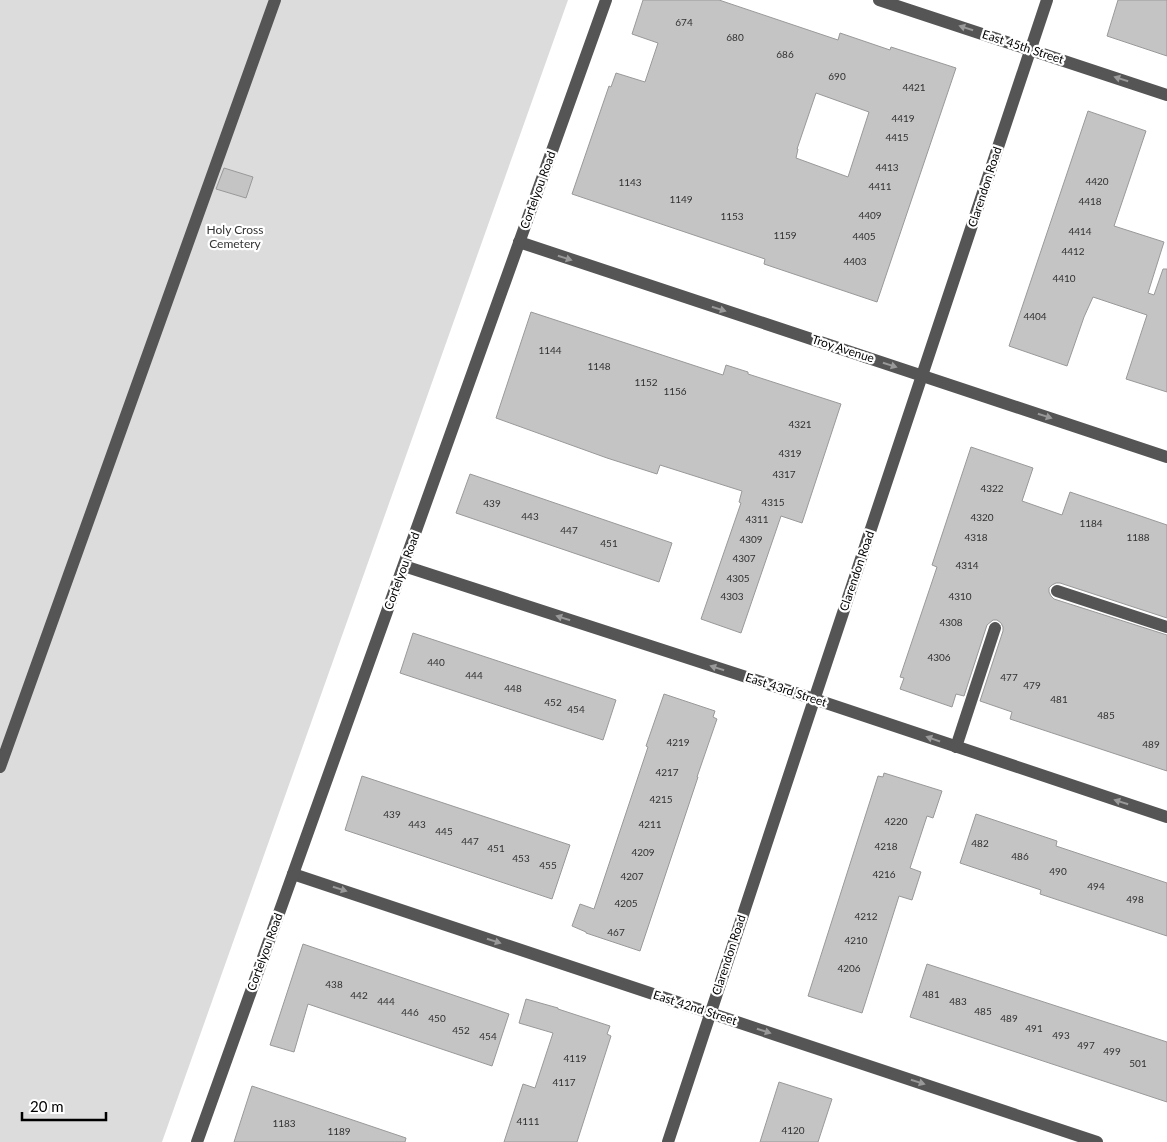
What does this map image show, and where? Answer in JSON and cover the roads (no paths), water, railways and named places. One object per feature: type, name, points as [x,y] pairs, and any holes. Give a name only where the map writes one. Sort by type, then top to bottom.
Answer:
[{"type":"street","points":[[0,767],[275,0]]},
{"type":"street","name":"Cortelyou Road","points":[[197,1142],[606,0]]},
{"type":"street","name":"East 45th Street","points":[[879,0],[1167,95]]},
{"type":"street","name":"Clarendon Road","points":[[668,1142],[1047,0]]},
{"type":"street","name":"Troy Avenue","points":[[519,242],[1167,457]]},
{"type":"street","name":"East 43rd Street","points":[[404,566],[814,699],[1167,817]]},
{"type":"street","points":[[1057,591],[1167,627]]},
{"type":"street","points":[[956,747],[995,628]]},
{"type":"street","name":"East 42nd Street","points":[[293,874],[1097,1142]]},
{"type":"park label","name":"Holy Cross Cemetery","points":[[235,237]]}]
